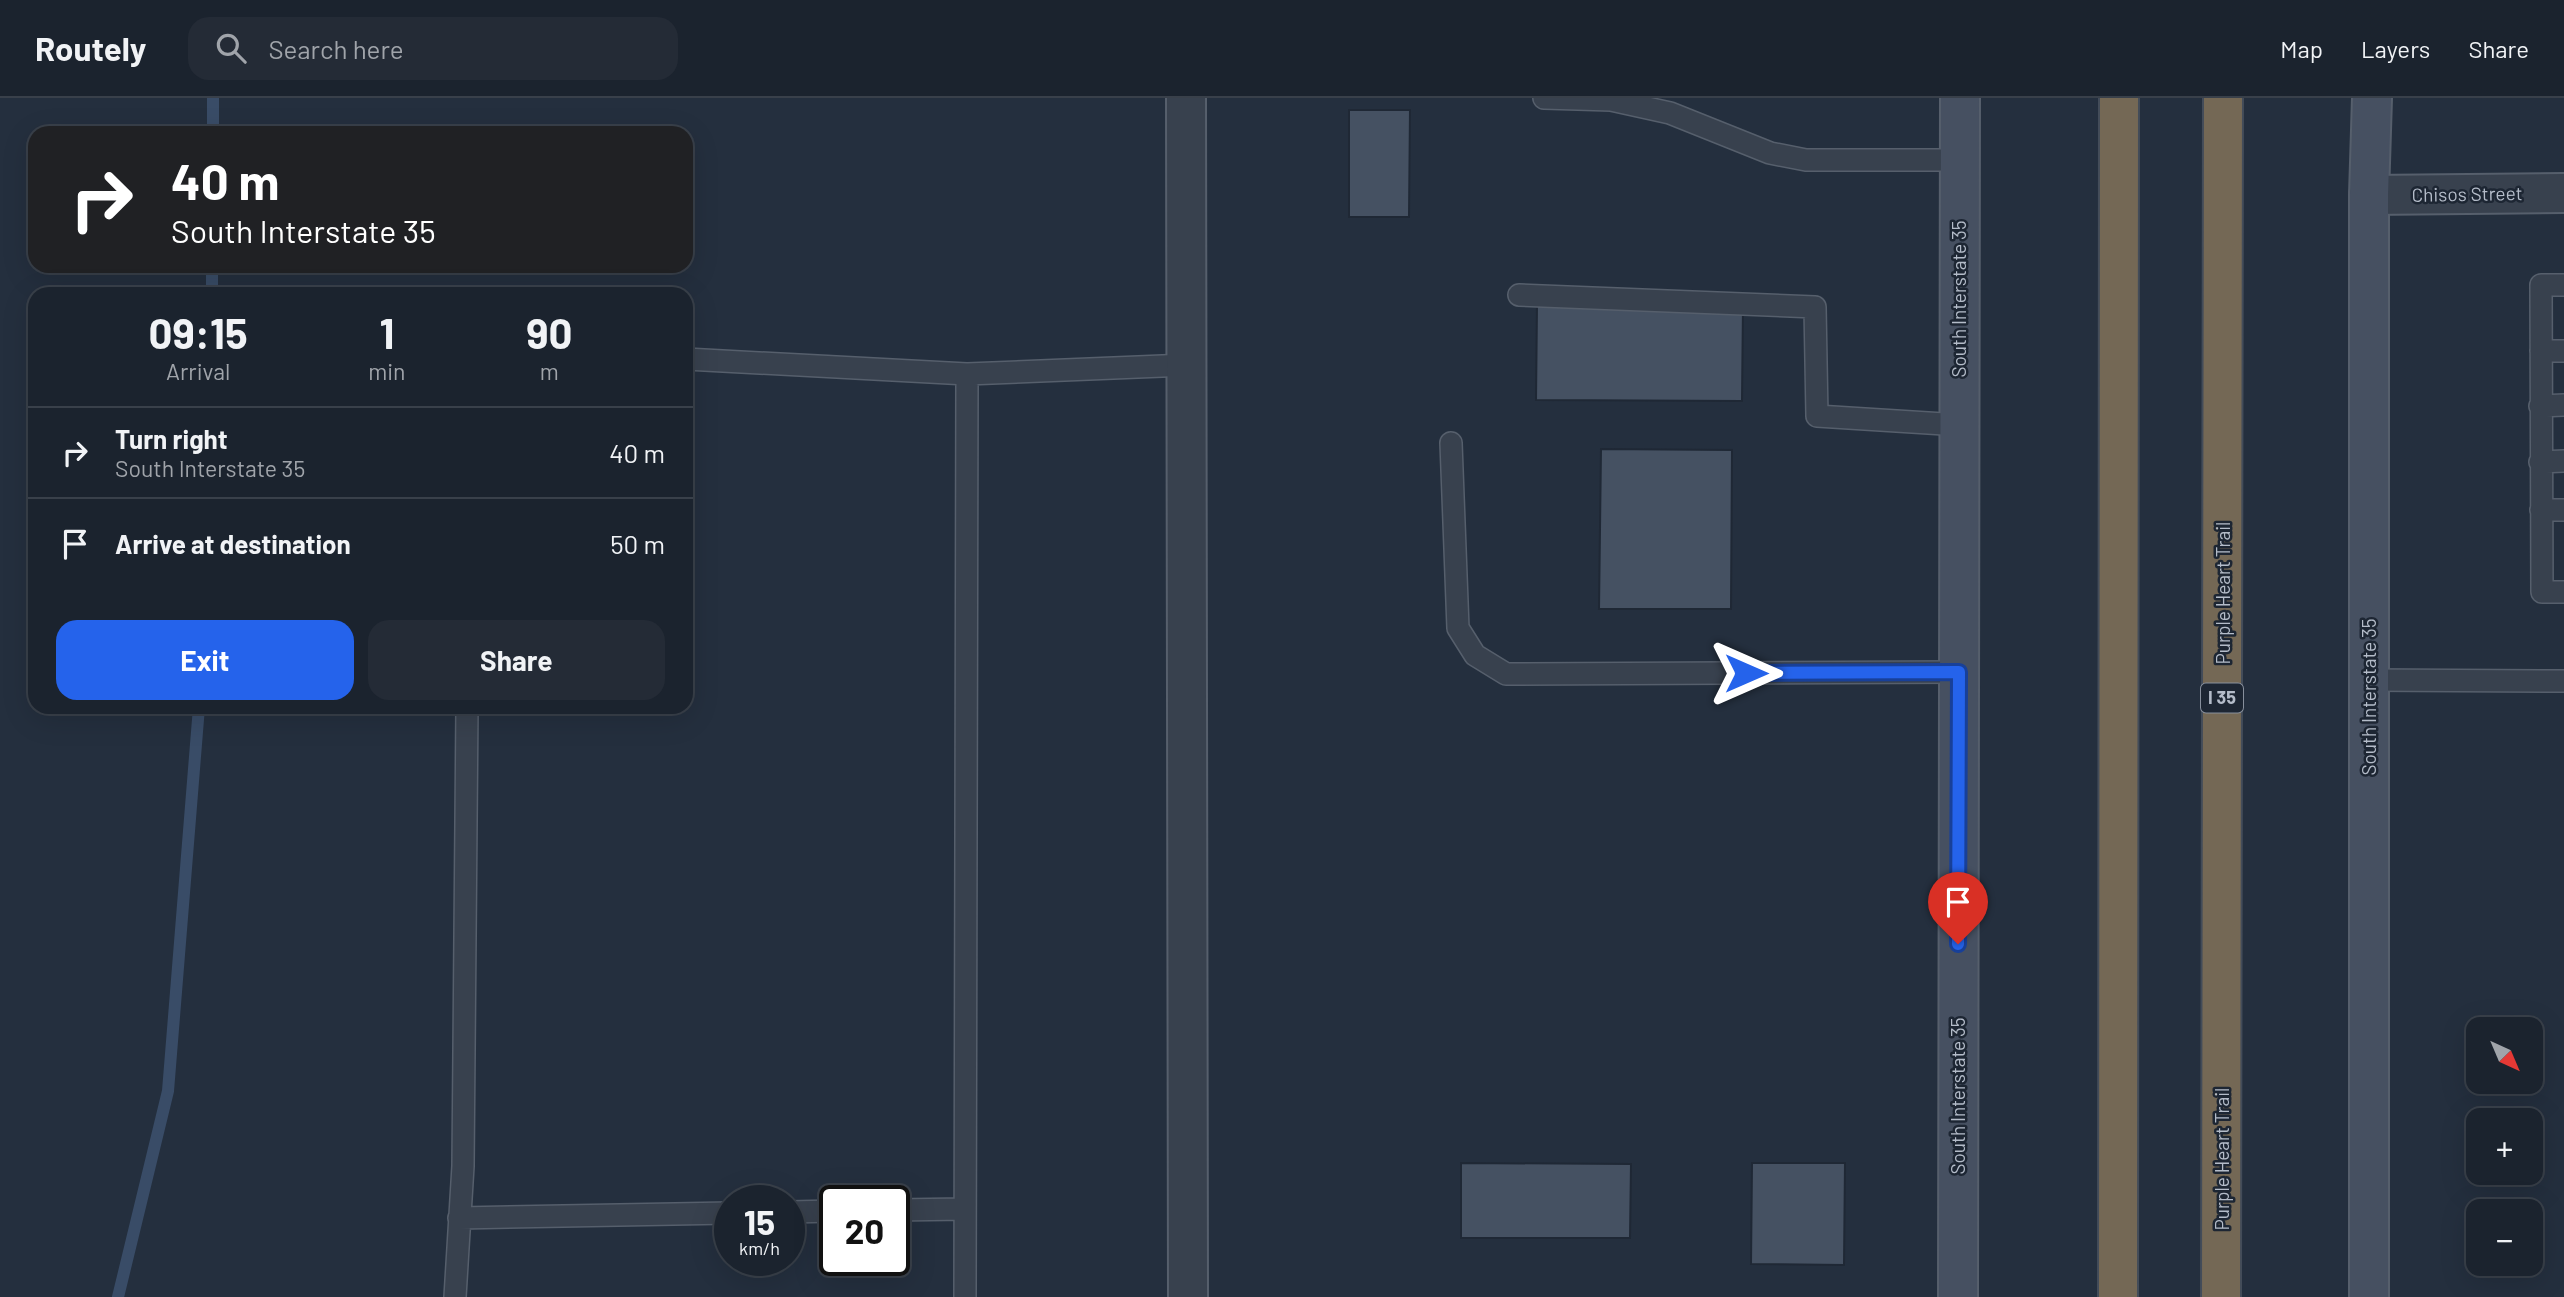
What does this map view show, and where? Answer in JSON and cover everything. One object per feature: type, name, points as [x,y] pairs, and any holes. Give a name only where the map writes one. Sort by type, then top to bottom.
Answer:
[{"type":"highway","points":[[2118,1297],[2119,98]]},
{"type":"highway","name":"Purple Heart Trail","points":[[2221,1297],[2223,98]]},
{"type":"main road","name":"South Interstate 35","points":[[1958,1297],[1959,98]]},
{"type":"main road","name":"South Interstate 35","points":[[2369,1297],[2369,195],[2372,98]]},
{"type":"street","points":[[1186,98],[1188,1297]]},
{"type":"street","name":"Chisos Street","points":[[2369,195],[2564,192]]},
{"type":"lane","points":[[1544,98],[1611,100],[1670,113],[1770,153],[1806,160],[1959,160]]},
{"type":"lane","points":[[2564,285],[2542,285],[2540,406],[2542,592],[2564,592]]},
{"type":"lane","points":[[1519,295],[1815,307],[1817,416],[1960,425]]},
{"type":"lane","points":[[2541,351],[2564,351]]},
{"type":"lane","points":[[693,359],[967,374],[1187,365]]},
{"type":"lane","points":[[965,1297],[967,374]]},
{"type":"lane","points":[[2540,406],[2564,405]]},
{"type":"lane","points":[[1451,443],[1458,628],[1475,655],[1506,674],[1959,672]]},
{"type":"lane","points":[[2540,462],[2564,461]]},
{"type":"lane","points":[[2541,510],[2564,510]]},
{"type":"lane","points":[[2369,680],[2564,681]]},
{"type":"lane","points":[[455,1297],[459,1218],[467,714]]},
{"type":"lane","points":[[910,1210],[965,1209]]},
{"type":"lane","points":[[459,1218],[714,1213]]},
{"type":"building","points":[[1349,110],[1410,110],[1409,217],[1349,217]]},
{"type":"building","points":[[1537,304],[1743,305],[1742,401],[1536,400]]},
{"type":"building","points":[[1601,449],[1732,450],[1731,609],[1599,609]]},
{"type":"building","points":[[1461,1163],[1631,1164],[1630,1238],[1461,1238]]},
{"type":"building","points":[[1752,1163],[1845,1163],[1844,1265],[1751,1264]]},
{"type":"waterway","points":[[213,98],[213,126]]},
{"type":"waterway","points":[[212,273],[212,287]]},
{"type":"waterway","points":[[118,1297],[168,1091],[198,714]]},
{"type":"route","points":[[1746,673],[1959,672],[1958,944]]}]
